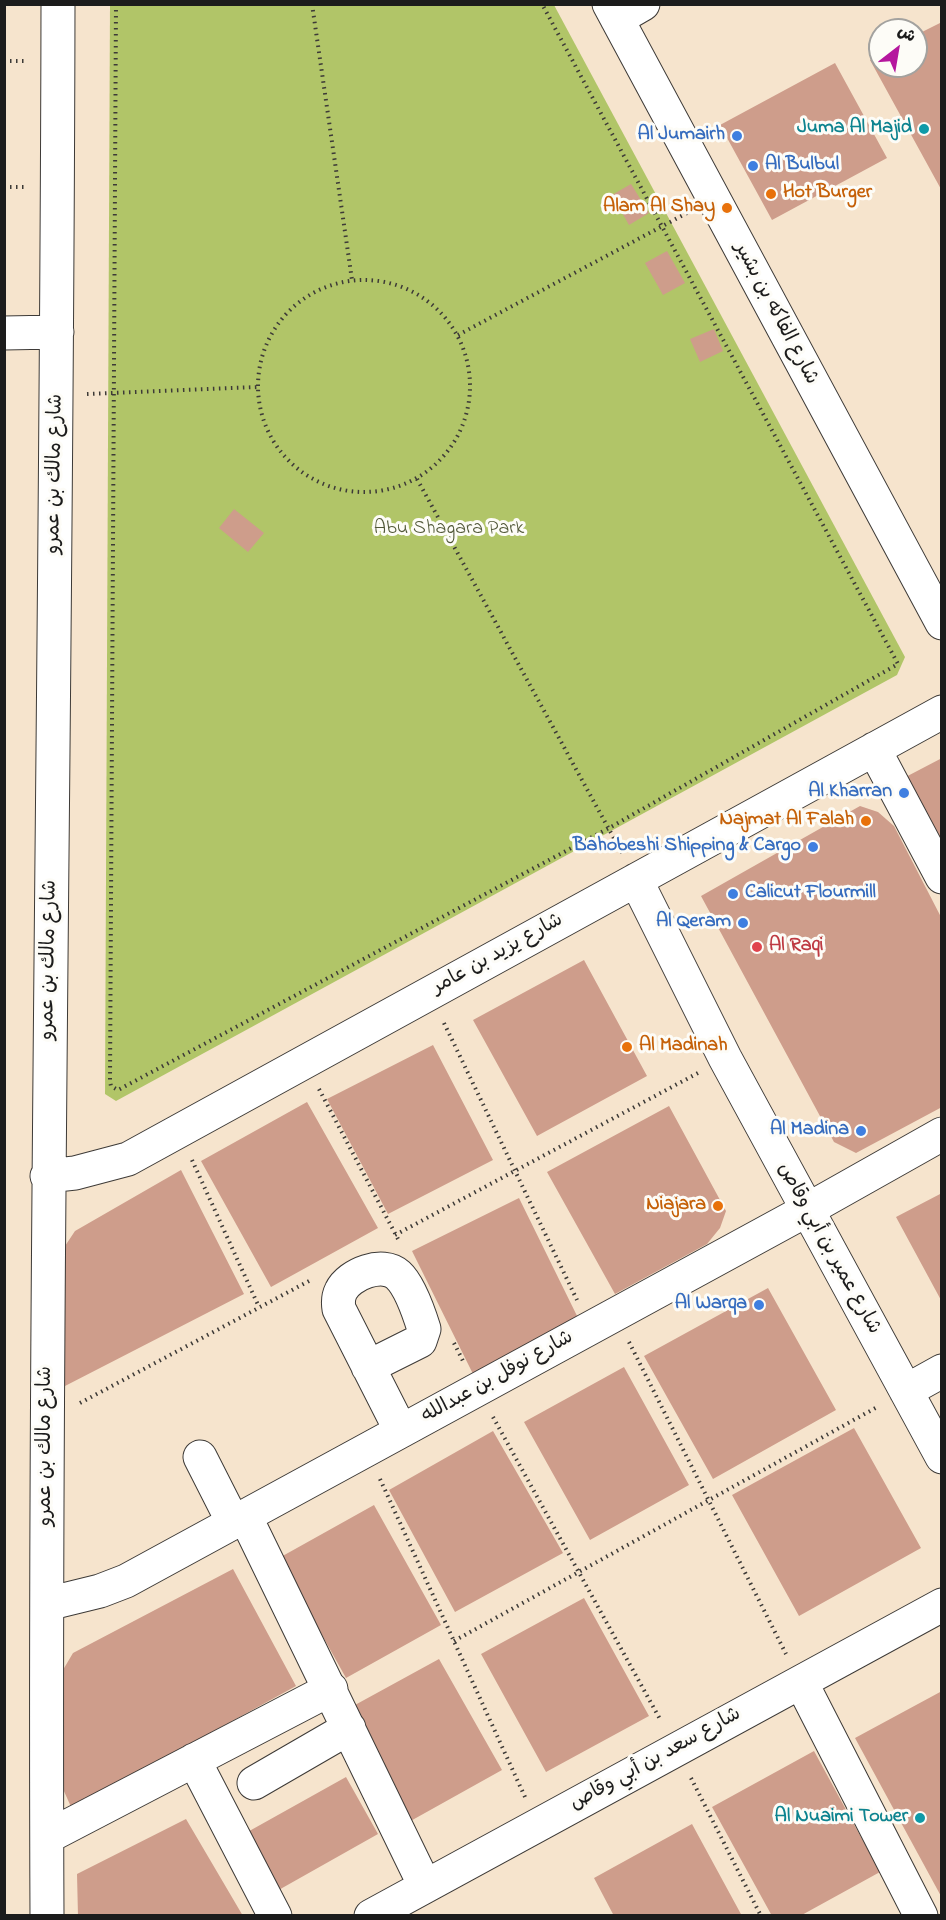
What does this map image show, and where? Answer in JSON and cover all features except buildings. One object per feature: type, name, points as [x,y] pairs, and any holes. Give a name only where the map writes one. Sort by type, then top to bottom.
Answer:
[{"type":"street","name":"شارع مالك بن عمرو","points":[[47,1916],[48,1176],[57,396],[58,4]]},
{"type":"street","name":"شارع الفاكه بن بشير","points":[[623,9],[714,199],[942,623]]},
{"type":"street","points":[[4,333],[57,332]]},
{"type":"street","name":"شارع يزيد بن عامر","points":[[48,1176],[75,1173],[128,1159],[942,712]]},
{"type":"street","points":[[874,749],[942,877]]},
{"type":"street","name":"شارع عمير بن أبي وقاص","points":[[636,880],[725,1058],[942,1457]]},
{"type":"street","name":"شارع نوفل بن عبدالله","points":[[47,1604],[126,1581],[942,1134]]},
{"type":"street","points":[[368,1366],[401,1431]]},
{"type":"street","points":[[906,1391],[942,1371]]},
{"type":"street","points":[[200,1457],[239,1519],[331,1689],[425,1886]]},
{"type":"street","name":"شارع سعد بن أبي وقاص","points":[[371,1916],[942,1605]]},
{"type":"street","points":[[801,1682],[921,1916]]},
{"type":"street","points":[[47,1837],[331,1689]]},
{"type":"street","points":[[254,1783],[349,1728]]},
{"type":"street","points":[[194,1760],[275,1916]]},
{"type":"path","points":[[116,4],[110,1070],[111,1086],[114,1089],[122,1089],[609,828],[898,664],[542,4]]},
{"type":"path","points":[[312,4],[352,280]]},
{"type":"path","points":[[458,335],[714,199]]},
{"type":"path","points":[[352,280],[383,281],[413,291],[438,310],[458,335],[468,361],[471,388],[467,415],[456,440],[439,462],[417,479],[388,489],[357,492],[326,485],[298,469],[277,446],[263,418],[258,387],[262,356],[274,328],[295,305],[322,288],[352,280]]},
{"type":"path","points":[[57,396],[258,387]]},
{"type":"path","points":[[417,479],[636,880]]},
{"type":"path","points":[[430,993],[603,1321],[709,1500],[801,1682]]},
{"type":"path","points":[[305,1062],[402,1245]]},
{"type":"path","points":[[178,1131],[259,1307]]},
{"type":"path","points":[[451,1338],[676,1749],[761,1916]]},
{"type":"path","points":[[454,1641],[906,1391]]},
{"type":"path","points":[[367,1450],[538,1824]]},
{"type":"green space","name":"Abu Shagara Park","points":[[110,5],[554,5],[905,657],[897,675],[116,1101],[105,1094]]},
{"type":"place","name":"Juma Al Majid","points":[[924,129]]},
{"type":"place","name":"Al Jumairh","points":[[737,136]]},
{"type":"place","name":"Al Bulbul","points":[[753,166]]},
{"type":"place","name":"Hot Burger","points":[[771,194]]},
{"type":"place","name":"Alam Al Shay","points":[[727,208]]},
{"type":"place","name":"Al Kharran","points":[[904,793]]},
{"type":"place","name":"Najmat Al Falah","points":[[866,821]]},
{"type":"place","name":"Bahobeshi Shipping & Cargo","points":[[813,847]]},
{"type":"place","name":"Calicut Flourmill","points":[[733,894]]},
{"type":"place","name":"Al Qeram","points":[[743,923]]},
{"type":"place","name":"Al Raqi","points":[[757,947]]},
{"type":"place","name":"Al Madinah","points":[[627,1047]]},
{"type":"place","name":"Al Madina","points":[[861,1131]]},
{"type":"place","name":"Niajara","points":[[718,1206]]},
{"type":"place","name":"Al Warqa","points":[[759,1305]]},
{"type":"place","name":"Al Nuaimi Tower","points":[[920,1818]]}]
